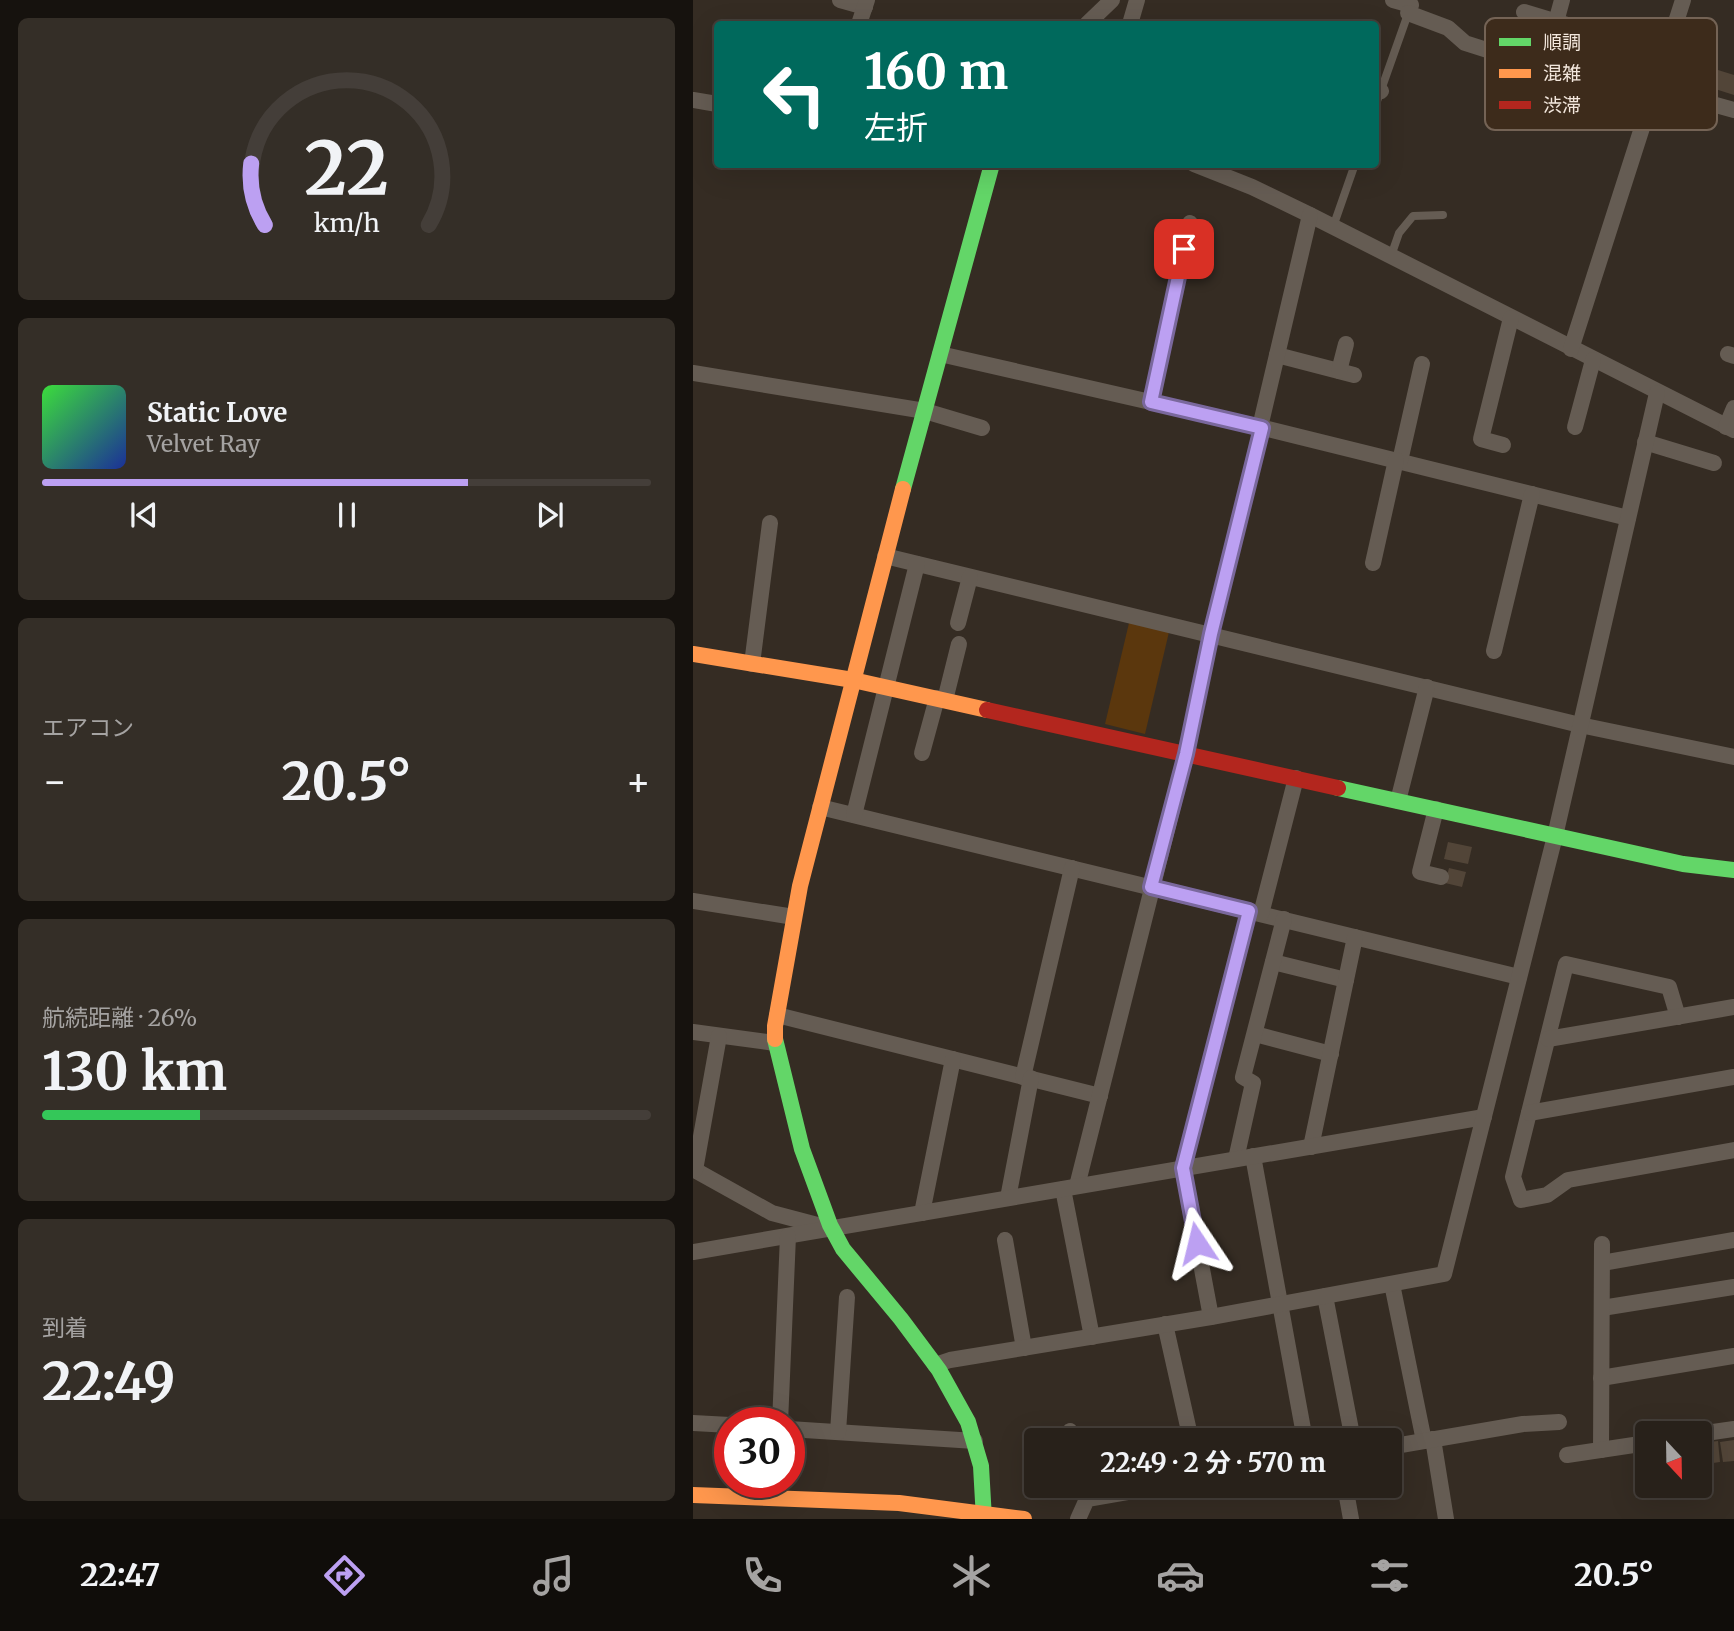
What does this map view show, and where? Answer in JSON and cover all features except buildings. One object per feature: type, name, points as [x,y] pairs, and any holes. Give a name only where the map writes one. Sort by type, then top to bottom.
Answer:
[{"type":"street","points":[[840,0],[866,4],[860,21]]},
{"type":"street","points":[[1090,21],[1112,0]]},
{"type":"street","points":[[1131,21],[1137,0]]},
{"type":"street","points":[[1393,0],[1410,6],[1448,28],[1465,43],[1485,49]]},
{"type":"street","points":[[1557,18],[1562,0]]},
{"type":"street","points":[[1677,18],[1683,0]]},
{"type":"street","points":[[1524,12],[1543,18]]},
{"type":"street","points":[[693,100],[714,104]]},
{"type":"street","points":[[1717,105],[1734,110]]},
{"type":"street","points":[[1571,348],[1641,130]]},
{"type":"street","points":[[984,1517],[980,1463],[975,1441],[961,1407],[936,1365],[843,1249],[816,1195],[775,1043],[777,1016],[800,886],[885,556],[991,168]]},
{"type":"street","points":[[1203,168],[1252,187],[1310,215],[1730,428],[1734,408]]},
{"type":"street","points":[[1092,1337],[1070,1188],[1100,1096],[1186,754],[1211,634],[1310,215]]},
{"type":"street","points":[[1151,402],[1190,223]]},
{"type":"street","points":[[1503,445],[1481,439],[1511,318]]},
{"type":"street","points":[[1277,355],[1347,373],[1346,344]]},
{"type":"street","points":[[940,354],[1261,427],[1628,518]]},
{"type":"street","points":[[1575,427],[1593,360]]},
{"type":"street","points":[[1373,563],[1422,364]]},
{"type":"street","points":[[693,373],[925,411],[982,428]]},
{"type":"street","points":[[936,1365],[950,1360],[1211,1317],[1444,1274],[1555,835],[1657,393]]},
{"type":"street","points":[[1645,442],[1714,463]]},
{"type":"street","points":[[1494,651],[1532,494]]},
{"type":"street","points":[[752,664],[771,523]]},
{"type":"street","points":[[885,556],[1580,724],[1734,757]]},
{"type":"street","points":[[853,815],[917,564]]},
{"type":"street","points":[[958,623],[970,577]]},
{"type":"street","points":[[922,753],[960,644]]},
{"type":"street","points":[[693,654],[853,680],[1683,864],[1734,870]]},
{"type":"street","points":[[1398,801],[1427,687]]},
{"type":"street","points":[[1211,1317],[1183,1168],[1296,778]]},
{"type":"street","points":[[820,807],[1519,977]]},
{"type":"street","points":[[1436,809],[1420,872],[1441,877]]},
{"type":"street","points":[[1008,1198],[1027,1078],[1072,868]]},
{"type":"street","points":[[693,901],[794,917]]},
{"type":"street","points":[[1236,1159],[1254,1083],[1243,1077],[1284,919]]},
{"type":"street","points":[[1311,1146],[1355,937]]},
{"type":"street","points":[[1273,962],[1346,980]]},
{"type":"street","points":[[1678,1017],[1669,987],[1566,964],[1513,1177],[1521,1200],[1547,1195],[1568,1180],[1734,1150]]},
{"type":"street","points":[[1548,1039],[1734,1007]]},
{"type":"street","points":[[777,1016],[1100,1096]]},
{"type":"street","points":[[693,1032],[775,1043]]},
{"type":"street","points":[[1255,1034],[1331,1054]]},
{"type":"street","points":[[719,1036],[694,1170],[772,1213],[831,1228]]},
{"type":"street","points":[[922,1213],[953,1059]]},
{"type":"street","points":[[1529,1113],[1734,1077]]},
{"type":"street","points":[[693,1252],[1484,1117]]},
{"type":"street","points":[[1253,1156],[1303,1428]]},
{"type":"street","points":[[781,1407],[788,1236]]},
{"type":"street","points":[[1005,1240],[1024,1348]]},
{"type":"street","points":[[1602,1263],[1734,1240]]},
{"type":"street","points":[[1601,1450],[1602,1244]]},
{"type":"street","points":[[1392,1284],[1445,1519]]},
{"type":"street","points":[[1602,1308],[1734,1287]]},
{"type":"street","points":[[1325,1296],[1351,1428]]},
{"type":"street","points":[[838,1432],[847,1297]]},
{"type":"street","points":[[1165,1324],[1188,1428]]},
{"type":"street","points":[[1601,1378],[1734,1356]]},
{"type":"street","points":[[1402,1445],[1523,1424],[1559,1422]]},
{"type":"street","points":[[693,1423],[714,1424]]},
{"type":"street","points":[[1712,1432],[1734,1429]]},
{"type":"street","points":[[805,1430],[975,1441]]},
{"type":"street","points":[[1567,1455],[1635,1445]]},
{"type":"street","points":[[693,1495],[898,1503],[984,1517],[1024,1519]]},
{"type":"street","points":[[1078,1519],[1083,1498]]},
{"type":"street","points":[[1347,1498],[1351,1519]]},
{"type":"lane","points":[[1379,87],[1410,6]]},
{"type":"lane","points":[[1333,227],[1354,168]]},
{"type":"lane","points":[[1391,256],[1399,233],[1413,216],[1443,215]]},
{"type":"shaded area","points":[[1129,623],[1169,632],[1145,734],[1105,724]]},
{"type":"traffic: fast","points":[[903,489],[991,168]]},
{"type":"traffic: fast","points":[[1338,788],[1683,864],[1734,870]]},
{"type":"traffic: fast","points":[[775,1039],[802,1149],[830,1225],[843,1249],[939,1370],[968,1422],[981,1466],[984,1519]]},
{"type":"traffic: slow","points":[[775,1039],[800,886],[903,489]]},
{"type":"traffic: slow","points":[[693,654],[853,680],[987,710]]},
{"type":"traffic: slow","points":[[693,1495],[899,1503],[1024,1519]]},
{"type":"traffic: jam","points":[[987,710],[1338,788]]},
{"type":"route","points":[[1184,249],[1151,402],[1262,428],[1211,634],[1186,754],[1151,887],[1249,911],[1183,1168],[1197,1243]]}]
